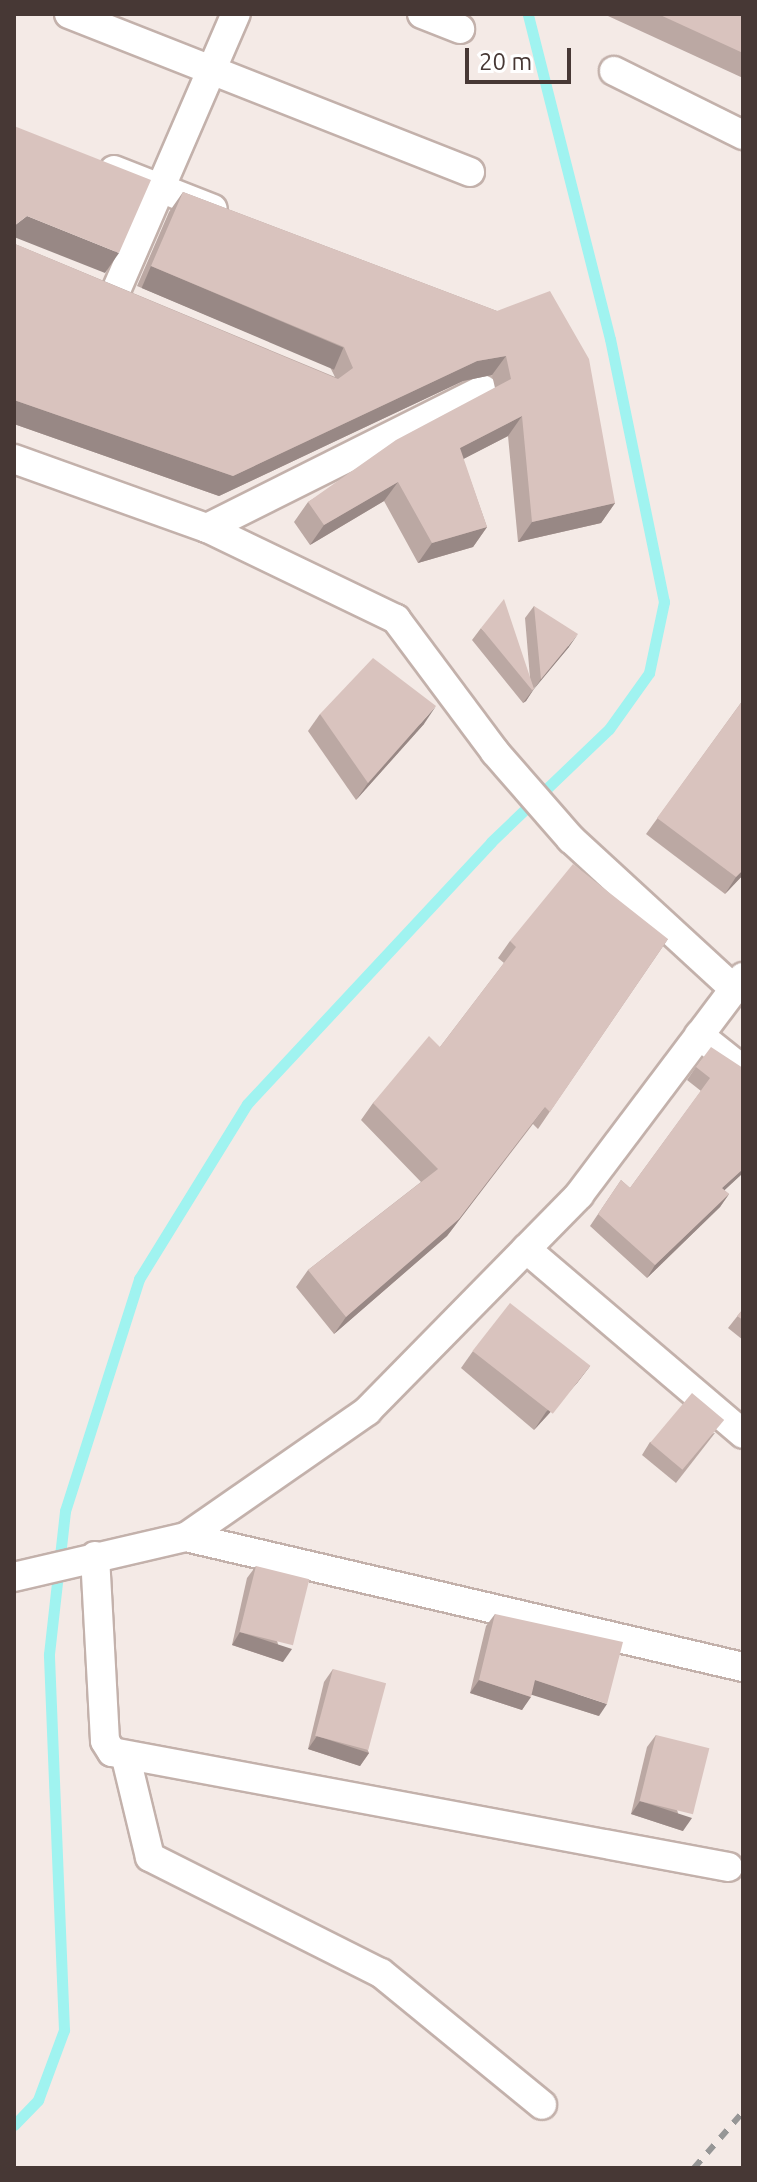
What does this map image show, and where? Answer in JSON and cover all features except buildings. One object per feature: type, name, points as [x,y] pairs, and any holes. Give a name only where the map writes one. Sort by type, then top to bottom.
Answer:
[{"type":"street","points":[[69,14],[470,172]]},
{"type":"street","points":[[115,293],[236,14]]},
{"type":"street","points":[[422,14],[460,29]]},
{"type":"street","points":[[614,71],[743,135]]},
{"type":"street","points":[[87,159],[248,223]]},
{"type":"street","points":[[86,282],[143,305]]},
{"type":"street","points":[[207,528],[483,390]]},
{"type":"street","points":[[14,459],[207,528],[396,619],[495,752],[571,839],[738,983],[579,1195],[367,1411],[186,1537],[89,1557],[14,1577]]},
{"type":"street","points":[[699,1035],[743,1070]]},
{"type":"street","points":[[526,1249],[743,1434]]},
{"type":"street","points":[[186,1537],[743,1667]]},
{"type":"street","points":[[89,1557],[105,1741],[126,1758],[728,1867]]},
{"type":"street","points":[[126,1758],[150,1857],[381,1973],[542,2105]]},
{"type":"waterway","points":[[14,2125],[38,2100],[64,2030],[49,1654],[65,1511],[139,1279],[247,1104],[491,842],[609,729],[649,673],[664,602],[610,339],[528,14]]},
{"type":"railway","points":[[694,2168],[743,2112]]}]
